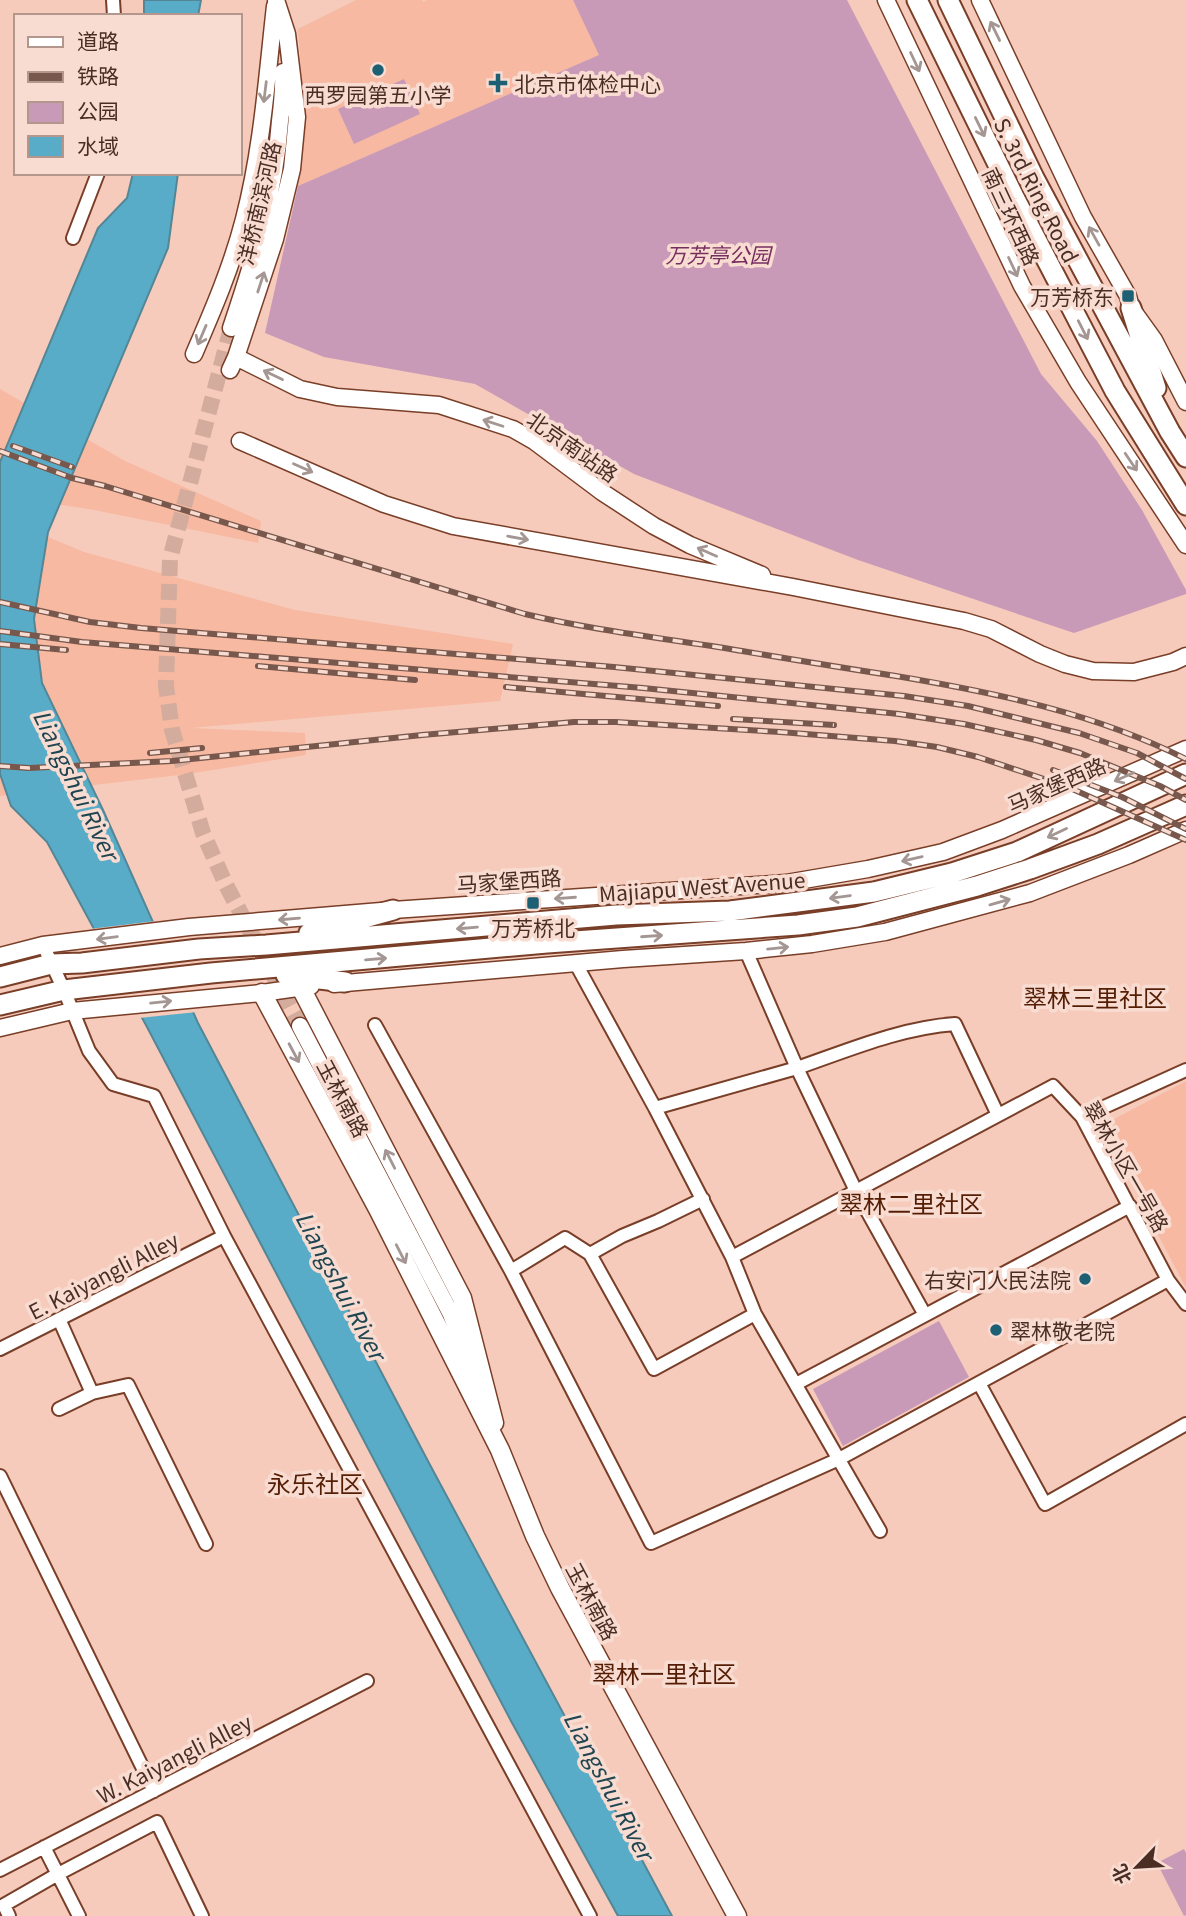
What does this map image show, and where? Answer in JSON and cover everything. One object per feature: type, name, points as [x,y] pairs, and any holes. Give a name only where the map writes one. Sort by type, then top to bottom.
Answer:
[{"type":"main road","name":"S. 3rd Ring Road","points":[[917,0],[1015,199],[1115,391],[1186,505]]},
{"type":"main road","name":"S. 3rd Ring Road","points":[[948,0],[1034,178],[1186,457]]},
{"type":"main road","points":[[1131,308],[1171,432]]},
{"type":"main road","name":"Majiapu West Avenue","points":[[0,977],[51,964],[82,963],[199,949],[616,915],[730,911],[874,892],[952,873],[1017,852],[1186,774]]},
{"type":"main road","points":[[0,1005],[64,990],[211,973],[547,943],[798,925],[857,917],[977,886],[1030,869],[1098,844],[1186,805]]},
{"type":"main road","points":[[266,945],[393,910]]},
{"type":"main road","points":[[250,971],[345,982]]},
{"type":"main road","name":"玉林南路","points":[[301,988],[462,1298],[500,1450]]},
{"type":"main road","name":"玉林南路","points":[[262,993],[378,1209],[500,1450],[535,1536],[560,1588],[737,1916]]},
{"type":"street","name":"洋桥南滨河路","points":[[231,328],[267,210],[279,140],[284,83],[276,0]]},
{"type":"street","name":"洋桥南滨河路","points":[[194,354],[221,293],[245,216],[256,161],[276,0]]},
{"type":"street","name":"洋桥南滨河路","points":[[233,363],[275,239],[292,169],[297,117],[287,34],[276,0]]},
{"type":"street","name":"南三环西路","points":[[886,0],[1022,286],[1078,382],[1186,545]]},
{"type":"street","points":[[980,0],[1083,217],[1128,296],[1131,308],[1154,340],[1186,402]]},
{"type":"street","points":[[73,238],[97,175]]},
{"type":"street","name":"北京南站路","points":[[233,363],[300,389],[337,397],[439,405],[513,429],[534,440],[602,492],[654,526],[690,545],[793,587]]},
{"type":"street","name":"北京南站路","points":[[240,441],[384,504],[453,526],[793,587],[964,621],[991,629],[1065,664],[1093,671],[1134,672],[1173,663],[1186,656]]},
{"type":"street","name":"马家堡西路","points":[[0,956],[43,946],[189,928],[393,910],[786,883],[868,869],[943,852],[1002,830],[1186,749]]},
{"type":"street","points":[[0,1028],[72,1011],[262,993],[345,982],[746,951],[886,932],[1030,893],[1068,880],[1186,830]]},
{"type":"street","points":[[43,946],[89,1051],[113,1084],[154,1096],[224,1236],[590,1916]]},
{"type":"street","points":[[746,951],[797,1068],[856,1191],[925,1315]]},
{"type":"street","points":[[576,964],[703,1199],[732,1256],[755,1314],[880,1531]]},
{"type":"street","points":[[656,1108],[797,1068],[896,1033],[955,1024],[998,1115],[732,1256]]},
{"type":"street","points":[[375,1025],[511,1271],[651,1543],[839,1459],[1168,1280]]},
{"type":"street","name":"玉林南路","points":[[300,1026],[451,1314],[500,1450]]},
{"type":"street","points":[[1082,1117],[1186,1070]]},
{"type":"street","name":"翠林小区一号路","points":[[998,1115],[1053,1086],[1082,1117],[1168,1280],[1186,1304]]},
{"type":"street","points":[[590,1254],[622,1236],[658,1222],[703,1199]]},
{"type":"street","points":[[796,1384],[1130,1206]]},
{"type":"street","name":"E. Kaiyangli Alley","points":[[0,1349],[224,1236]]},
{"type":"street","points":[[511,1271],[565,1238],[590,1254],[654,1369],[755,1314]]},
{"type":"street","points":[[59,1319],[92,1393]]},
{"type":"street","points":[[979,1383],[1045,1504],[1186,1424]]},
{"type":"street","points":[[59,1409],[92,1393],[128,1385],[206,1544]]},
{"type":"street","points":[[0,1476],[154,1791]]},
{"type":"street","name":"W. Kaiyangli Alley","points":[[0,1870],[367,1681]]},
{"type":"street","points":[[9,1916],[4,1905],[157,1822],[202,1916]]},
{"type":"street","points":[[44,1847],[79,1916]]},
{"type":"shaded area","name":"西罗园第五小学","points":[[356,0],[573,0],[600,55],[298,186],[305,121],[298,29]]},
{"type":"shaded area","points":[[0,389],[125,461],[261,521],[258,543],[94,510],[0,495]]},
{"type":"shaded area","points":[[0,517],[84,552],[295,610],[513,644],[500,701],[191,728],[305,733],[306,755],[188,774],[0,796]]},
{"type":"shaded area","points":[[1186,1081],[1186,1288],[1101,1126]]},
{"type":"green space","name":"万芳亭公园","points":[[573,0],[847,0],[1041,374],[1097,441],[1142,510],[1186,594],[1074,633],[858,560],[634,474],[475,384],[324,357],[265,333],[298,186],[599,55]]},
{"type":"green space","points":[[404,79],[420,114],[354,144],[338,109]]},
{"type":"green space","points":[[939,1321],[969,1377],[843,1446],[813,1389]]},
{"type":"green space","points":[[1184,1849],[1186,1915],[1184,1916],[1157,1863]]},
{"type":"water","points":[[144,0],[201,0],[198,14],[144,14]]},
{"type":"water","name":"Liangshui River","points":[[133,175],[178,175],[168,248],[48,532],[34,619],[42,683],[103,810],[198,1023],[429,1463],[672,1916],[618,1916],[511,1721],[47,842],[11,806],[0,774],[0,462],[98,228],[127,198]]},
{"type":"pier","points":[[156,921],[197,1012],[139,1018],[90,929]]},
{"type":"tunnel","points":[[231,328],[170,559],[166,686],[172,730],[203,833],[226,885],[300,1026]]},
{"type":"railway","points":[[13,446],[72,467]]},
{"type":"railway","points":[[0,451],[72,478],[525,614],[896,676],[1008,698],[1116,729],[1186,759]]},
{"type":"railway","points":[[0,602],[90,622],[141,628],[614,667],[904,696],[968,706],[1079,733],[1137,753],[1186,779]]},
{"type":"railway","points":[[0,631],[82,642],[643,688],[899,714],[964,724],[1080,753],[1160,786],[1186,800]]},
{"type":"railway","points":[[0,644],[66,650]]},
{"type":"railway","points":[[258,666],[415,680]]},
{"type":"railway","points":[[506,687],[718,706]]},
{"type":"railway","points":[[733,719],[834,725]]},
{"type":"railway","points":[[0,766],[29,768],[172,761],[574,722],[780,732],[895,741],[978,757],[1068,787],[1186,840]]},
{"type":"railway","points":[[150,753],[202,748]]},
{"type":"railway","points":[[1053,770],[1122,797],[1186,829]]},
{"type":"place","name":"西罗园第五小学","points":[[378,70]]},
{"type":"place","name":"北京市体检中心","points":[[498,83]]},
{"type":"place","name":"万芳桥东","points":[[1128,296]]},
{"type":"place","name":"万芳桥北","points":[[533,903]]},
{"type":"place","name":"右安门人民法院","points":[[1085,1279]]},
{"type":"place","name":"翠林敬老院","points":[[996,1330]]},
{"type":"district","name":"翠林三里社区","points":[[1095,996]]},
{"type":"district","name":"翠林二里社区","points":[[911,1202]]},
{"type":"district","name":"永乐社区","points":[[315,1482]]},
{"type":"district","name":"翠林一里社区","points":[[664,1672]]}]
